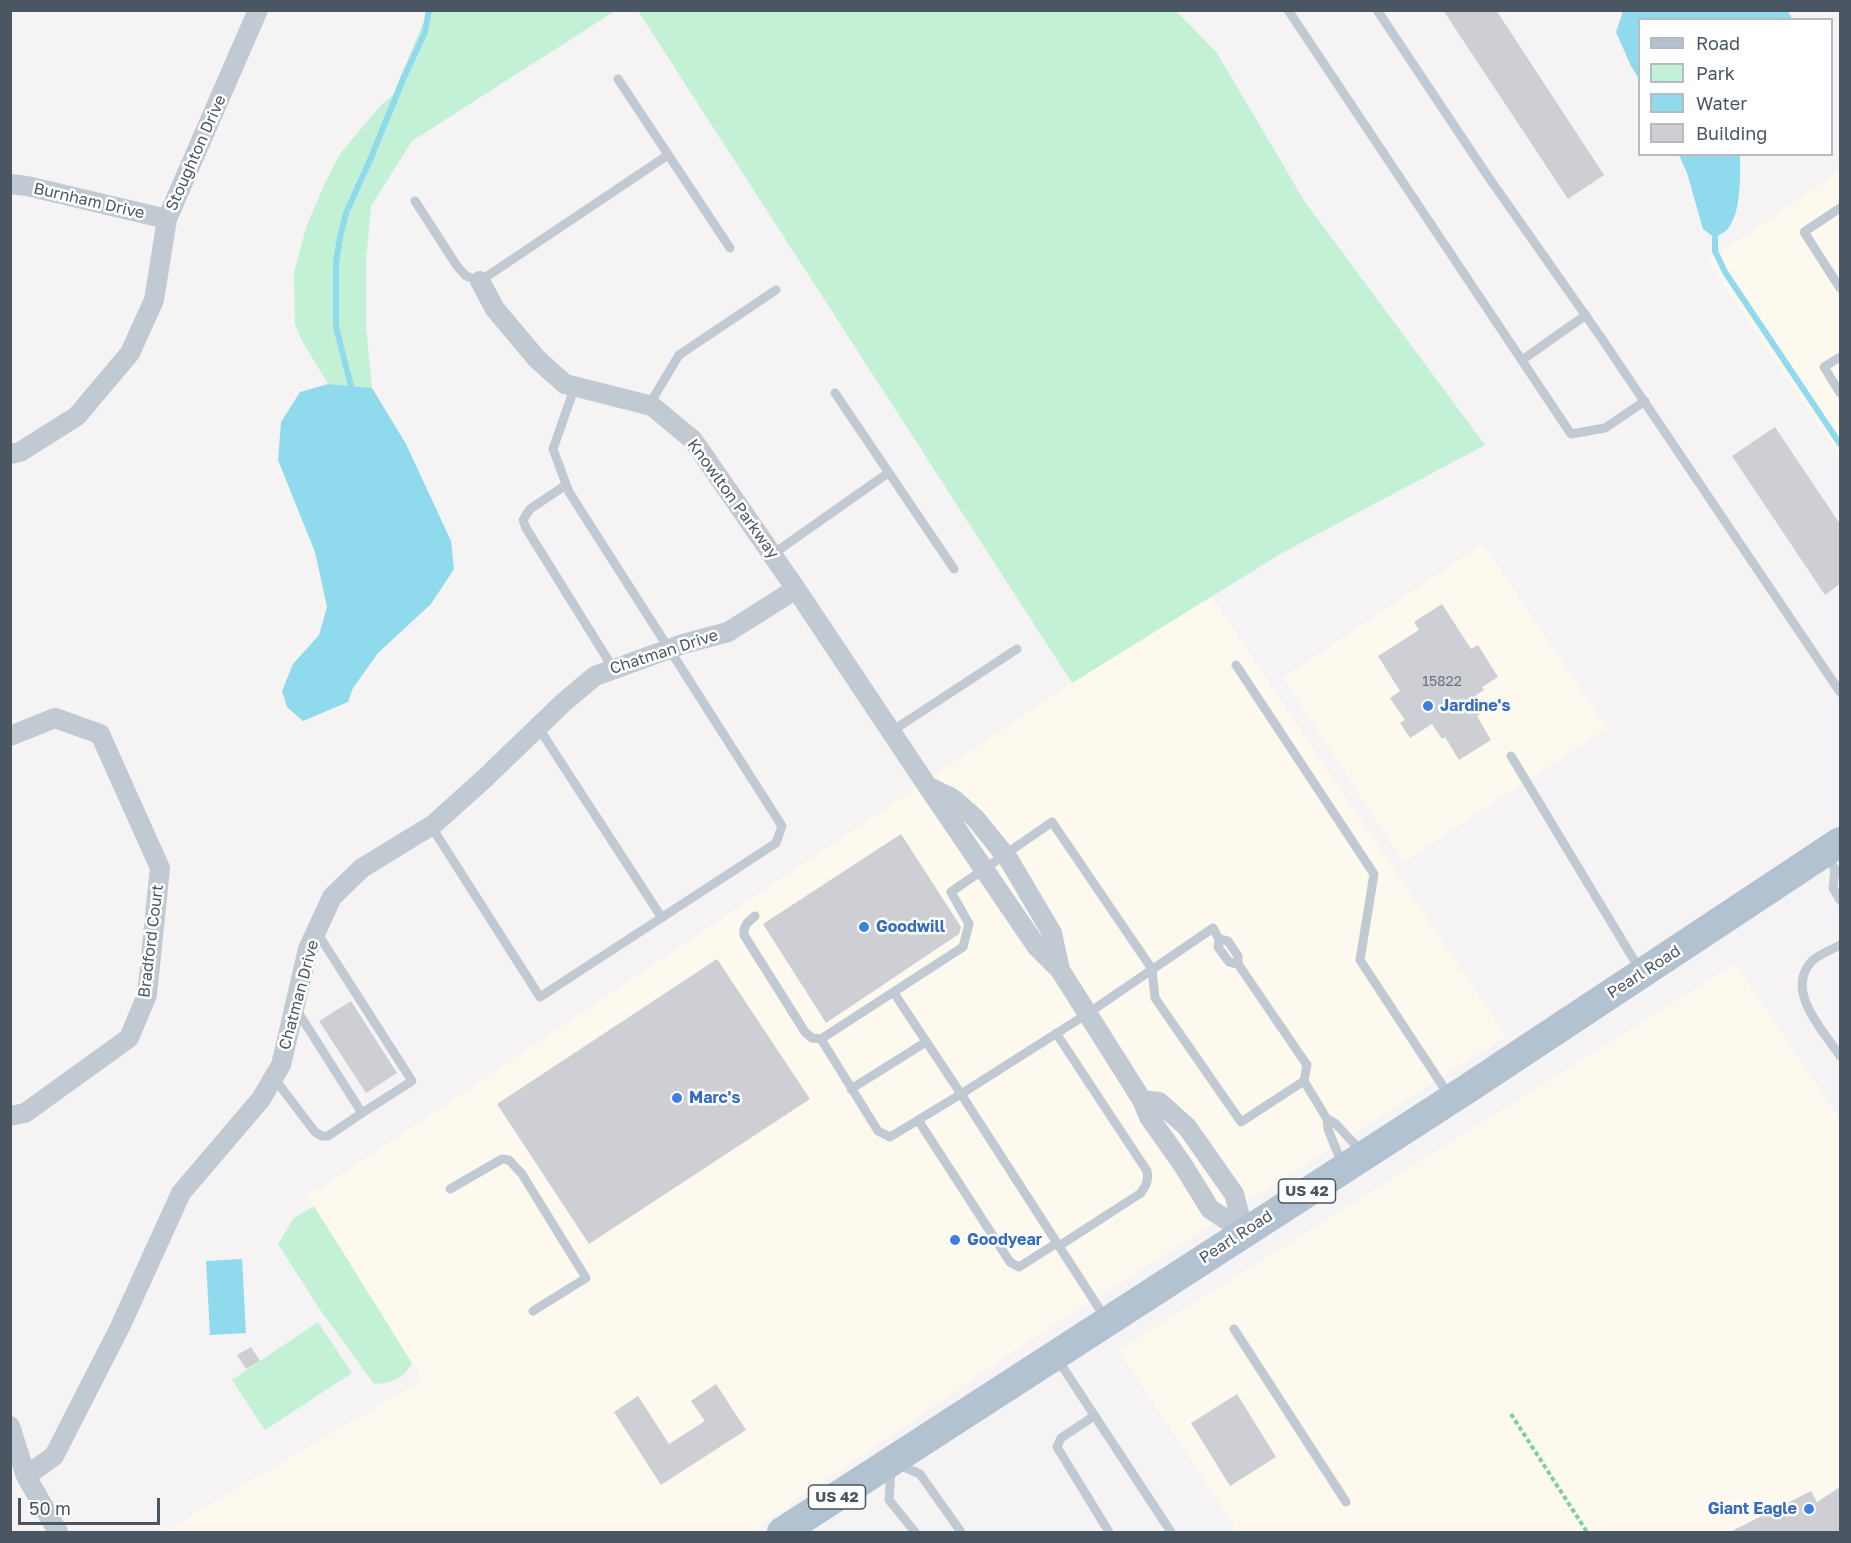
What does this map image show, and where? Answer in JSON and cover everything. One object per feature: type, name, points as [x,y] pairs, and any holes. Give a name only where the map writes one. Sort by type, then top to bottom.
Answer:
[{"type":"main road","name":"Pearl Road","points":[[782,1533],[1642,974],[1835,859]]},
{"type":"street","name":"Stoughton Drive","points":[[10,454],[20,452],[76,416],[130,353],[154,300],[167,219],[258,10]]},
{"type":"street","name":"Burnham Drive","points":[[10,184],[167,219]]},
{"type":"street","name":"Knowlton Parkway","points":[[480,281],[495,309],[537,359],[565,384],[652,406],[693,440],[796,588],[1038,947],[1060,970],[1142,1100],[1149,1117],[1183,1165],[1210,1209],[1244,1231]]},
{"type":"street","name":"Chatman Drive","points":[[26,1476],[54,1456],[120,1327],[181,1193],[261,1099],[281,1065],[308,949],[332,897],[362,868],[431,826],[595,676],[668,649],[728,632],[796,588]]},
{"type":"street","name":"Bradford Court","points":[[10,736],[55,718],[100,734],[160,868],[147,995],[129,1038],[25,1113],[10,1116]]},
{"type":"street","name":"Knowlton Parkway","points":[[928,787],[952,798],[975,818],[1005,854],[1052,933],[1060,970]]},
{"type":"street","points":[[1142,1100],[1159,1102],[1187,1127],[1234,1194],[1244,1231]]},
{"type":"street","points":[[10,1426],[26,1476],[58,1533]]},
{"type":"lane","points":[[1288,10],[1571,434],[1605,428],[1644,401]]},
{"type":"lane","points":[[1377,10],[1840,692]]},
{"type":"lane","points":[[618,79],[730,248]]},
{"type":"lane","points":[[415,201],[457,266],[466,276],[480,281],[669,155]]},
{"type":"lane","points":[[1840,208],[1804,232],[1840,288]]},
{"type":"lane","points":[[649,405],[679,355],[776,290]]},
{"type":"lane","points":[[1522,360],[1586,315]]},
{"type":"lane","points":[[1840,357],[1824,367],[1840,393]]},
{"type":"lane","points":[[431,826],[540,997],[776,843],[782,826],[569,492],[553,449],[575,386]]},
{"type":"lane","points":[[835,393],[954,569]]},
{"type":"lane","points":[[772,554],[888,473]]},
{"type":"lane","points":[[566,485],[530,508],[523,520],[525,528],[613,669]]},
{"type":"lane","points":[[892,731],[1017,649]]},
{"type":"lane","points":[[1236,665],[1374,874],[1360,960],[1452,1098]]},
{"type":"lane","points":[[538,727],[662,918]]},
{"type":"lane","points":[[1511,756],[1642,974]]},
{"type":"lane","points":[[755,916],[746,923],[743,929],[744,936],[805,1032],[812,1038],[820,1039],[963,947],[969,924],[951,892],[1052,822],[1152,969],[1155,998],[1241,1122],[1304,1082]]},
{"type":"lane","points":[[1835,859],[1833,888],[1840,900]]},
{"type":"lane","points":[[820,1039],[878,1131],[890,1137],[1087,1014],[1212,928],[1219,939],[1218,947],[1229,962],[1238,964],[1307,1065],[1304,1082],[1328,1119],[1335,1123],[1354,1161]]},
{"type":"lane","points":[[274,1078],[315,1131],[322,1136],[328,1136],[412,1081],[316,931]]},
{"type":"lane","points":[[1840,945],[1813,960],[1802,975],[1802,993],[1810,1011],[1840,1056]]},
{"type":"lane","points":[[894,993],[1108,1321]]},
{"type":"lane","points":[[294,1006],[362,1113]]},
{"type":"lane","points":[[918,1120],[1010,1262],[1019,1267],[1141,1193],[1147,1184],[1147,1171],[1056,1033]]},
{"type":"lane","points":[[851,1089],[926,1042]]},
{"type":"lane","points":[[1328,1119],[1328,1129],[1354,1161]]},
{"type":"lane","points":[[450,1189],[502,1159],[510,1160],[522,1174],[586,1278],[533,1311]]},
{"type":"lane","points":[[1234,1329],[1346,1502]]},
{"type":"lane","points":[[1055,1355],[1171,1533]]},
{"type":"lane","points":[[1094,1416],[1061,1438],[1057,1447],[1109,1533]]},
{"type":"lane","points":[[915,1533],[889,1500],[892,1461],[920,1474],[961,1533]]},
{"type":"path","points":[[1511,1414],[1587,1533]]},
{"type":"shaded area","points":[[1840,171],[1840,457],[1708,261]]},
{"type":"shaded area","points":[[1483,544],[1607,728],[1404,862],[1283,678]]},
{"type":"shaded area","points":[[1211,596],[1506,1036],[1026,1343],[750,1532],[163,1532],[423,1380],[305,1193],[320,1189],[1072,683]]},
{"type":"shaded area","points":[[1735,964],[1840,1120],[1840,1532],[1238,1532],[1119,1350]]},
{"type":"green space","points":[[428,11],[615,11],[412,141],[371,206],[366,262],[366,325],[372,388],[328,384],[301,339],[295,324],[294,272],[307,225],[325,183],[340,154],[380,106],[393,95]]},
{"type":"green space","points":[[638,11],[1176,11],[1217,53],[1305,202],[1485,445],[1282,553],[1072,683]]},
{"type":"green space","points":[[314,1206],[412,1363],[405,1373],[396,1379],[374,1384],[319,1308],[278,1244],[294,1218]]},
{"type":"green space","points":[[318,1322],[352,1373],[265,1430],[232,1380]]},
{"type":"water","points":[[1623,11],[1788,11],[1792,18],[1638,18],[1638,77],[1616,32]]},
{"type":"water","points":[[1679,156],[1740,156],[1739,194],[1735,214],[1727,230],[1715,238],[1703,229],[1687,173]]},
{"type":"water","points":[[328,384],[372,388],[406,444],[451,541],[454,569],[431,604],[378,653],[353,688],[348,702],[303,721],[287,707],[282,691],[293,664],[319,635],[327,607],[315,552],[278,460],[281,422],[300,392]]},
{"type":"water","points":[[242,1259],[246,1333],[210,1335],[206,1261]]},
{"type":"building","points":[[1443,10],[1496,10],[1604,175],[1568,199]]},
{"type":"building","points":[[1775,427],[1840,524],[1840,584],[1825,595],[1732,456]]},
{"type":"building","points":[[1442,604],[1471,649],[1478,645],[1498,677],[1482,687],[1484,690],[1476,695],[1485,711],[1477,716],[1491,740],[1459,760],[1445,737],[1442,739],[1432,724],[1410,738],[1400,723],[1405,720],[1390,698],[1400,691],[1378,656],[1419,630],[1414,622]]},
{"type":"building","name":"Goodwill","points":[[901,834],[961,927],[959,934],[826,1023],[763,924]]},
{"type":"building","points":[[717,959],[810,1099],[589,1244],[497,1104]]},
{"type":"building","points":[[351,1001],[397,1073],[366,1093],[319,1021]]},
{"type":"building","points":[[251,1347],[260,1361],[246,1369],[237,1355]]},
{"type":"building","points":[[716,1384],[746,1430],[661,1485],[614,1412],[638,1396],[669,1444],[705,1421],[691,1401]]},
{"type":"building","points":[[1237,1394],[1276,1457],[1230,1486],[1191,1423]]},
{"type":"building","name":"Giant Eagle","points":[[1840,1487],[1840,1533],[1728,1533],[1811,1491],[1817,1502]]},
{"type":"waterway","points":[[351,386],[336,327],[336,263],[340,237],[346,213],[425,32],[429,10]]},
{"type":"waterway","points":[[1715,238],[1715,251],[1725,272],[1840,444]]},
{"type":"place","name":"Jardine's","points":[[1428,706]]},
{"type":"place","name":"Goodwill","points":[[864,927]]},
{"type":"place","name":"Marc's","points":[[677,1098]]},
{"type":"place","name":"Goodyear","points":[[955,1240]]},
{"type":"place","name":"Giant Eagle","points":[[1809,1509]]}]
